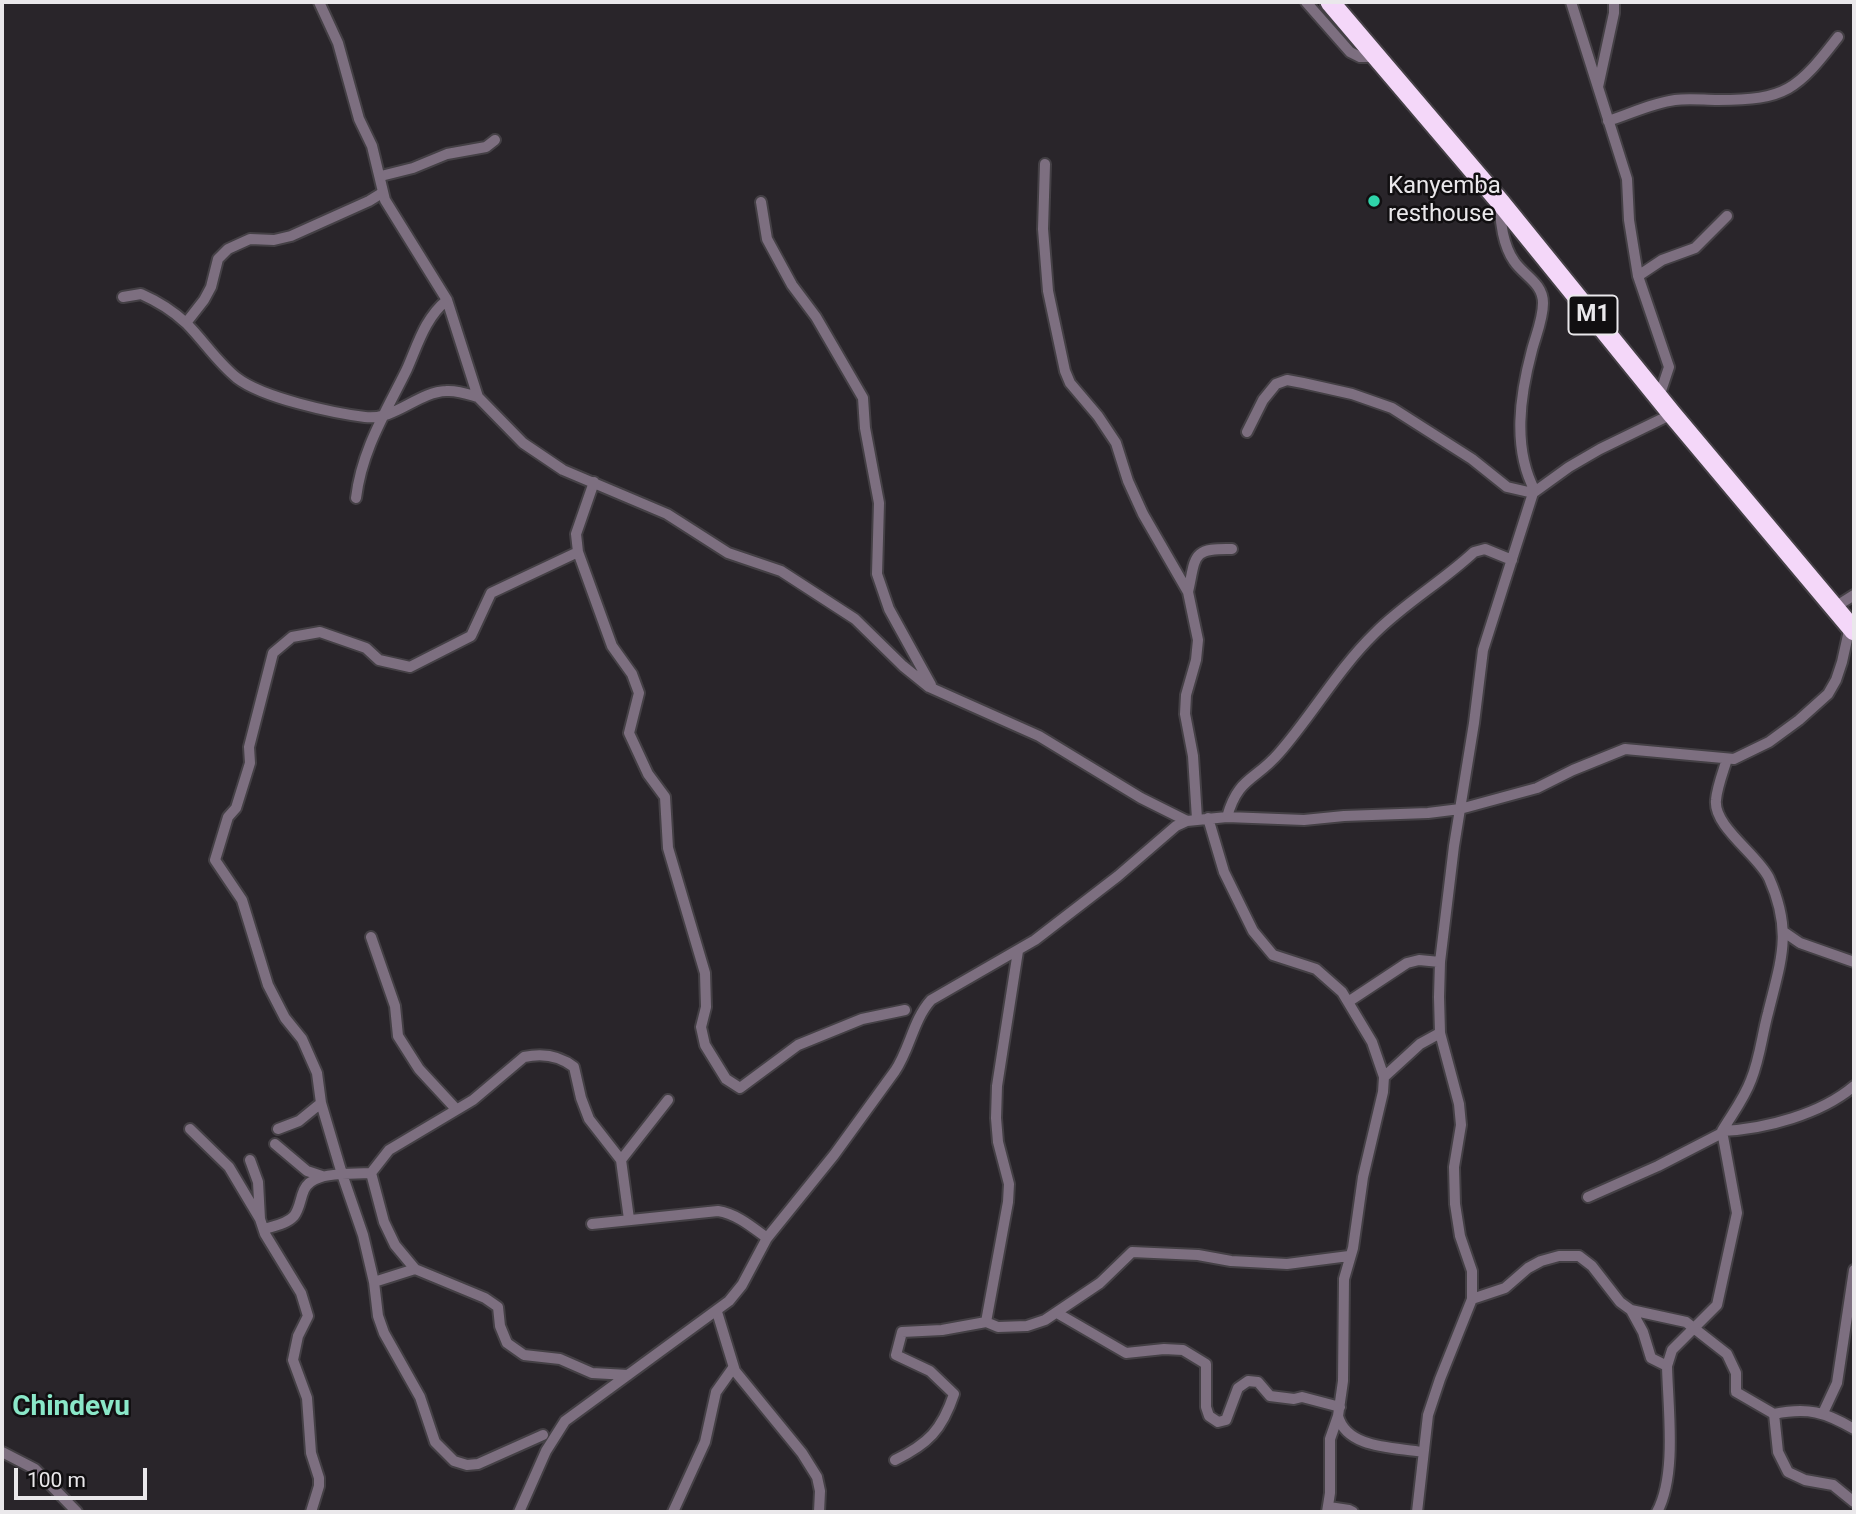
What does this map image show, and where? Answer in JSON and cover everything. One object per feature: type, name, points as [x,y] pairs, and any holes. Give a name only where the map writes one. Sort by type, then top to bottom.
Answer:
[{"type":"highway","name":"M1","points":[[1330,2],[1501,204],[1852,629]]},
{"type":"street","points":[[319,2],[338,43],[351,93],[372,146],[389,209],[447,300],[478,397],[523,443],[563,470],[667,514],[728,552],[780,571],[803,584],[855,619],[903,666],[935,690],[1039,736],[1141,798],[1197,819]]},
{"type":"street","points":[[1307,2],[1350,52],[1360,57],[1377,57]]},
{"type":"street","points":[[1571,2],[1627,179],[1629,220],[1637,276],[1669,367],[1659,397]]},
{"type":"street","points":[[1598,88],[1614,2]]},
{"type":"street","points":[[1608,121],[1677,99],[1748,100],[1776,95],[1797,84],[1838,37]]},
{"type":"street","points":[[381,176],[413,168],[447,154],[486,147],[495,140]]},
{"type":"street","points":[[1045,164],[1043,229],[1048,291],[1065,370],[1074,390],[1098,416],[1115,443],[1143,514],[1188,592],[1198,640],[1196,660],[1186,695],[1185,714],[1193,756],[1197,819],[1232,892],[1263,946],[1273,955],[1316,970],[1336,985],[1373,1042],[1384,1077],[1384,1092],[1363,1177],[1353,1248],[1345,1279],[1339,1411],[1330,1440],[1328,1510],[1353,1512]]},
{"type":"street","points":[[186,323],[204,300],[211,287],[218,259],[228,249],[250,239],[274,240],[291,236],[383,192]]},
{"type":"street","points":[[761,202],[767,239],[792,285],[816,317],[863,398],[865,428],[878,503],[877,574],[889,609],[935,690]]},
{"type":"street","points":[[1501,204],[1502,224],[1511,257],[1540,289],[1544,300],[1528,366],[1520,421],[1525,468],[1534,492]]},
{"type":"street","points":[[1637,276],[1662,260],[1695,248],[1727,216]]},
{"type":"street","points":[[123,297],[141,293],[186,323],[223,365],[243,382],[254,388],[330,411],[369,418],[382,416],[441,391],[478,397]]},
{"type":"street","points":[[356,498],[366,452],[382,416],[425,326],[438,307],[447,300]]},
{"type":"street","points":[[1247,432],[1263,400],[1276,384],[1287,380],[1303,383],[1352,394],[1392,408],[1472,459],[1507,487],[1534,492]]},
{"type":"street","points":[[1418,1512],[1422,1452],[1432,1400],[1472,1299],[1472,1271],[1457,1224],[1454,1194],[1454,1167],[1461,1125],[1460,1104],[1440,1033],[1440,962],[1483,650],[1534,492],[1600,449],[1672,414]]},
{"type":"street","points":[[594,482],[576,534],[578,552],[612,646],[632,674],[639,693],[629,733],[648,774],[665,797],[668,848],[705,974],[706,1007],[701,1027],[705,1045],[726,1079],[740,1088],[799,1045],[862,1019],[905,1010]]},
{"type":"street","points":[[1188,592],[1193,566],[1200,554],[1205,550],[1232,549]]},
{"type":"street","points":[[1227,817],[1237,791],[1273,761],[1303,725],[1329,685],[1378,630],[1479,549],[1512,559]]},
{"type":"street","points":[[542,1435],[478,1464],[467,1465],[454,1461],[435,1442],[420,1397],[384,1333],[378,1316],[374,1282],[363,1235],[321,1103],[317,1073],[302,1039],[285,1018],[268,985],[242,900],[215,860],[228,817],[236,808],[250,763],[249,747],[273,653],[292,637],[320,632],[366,648],[379,660],[410,667],[471,636],[491,593],[578,552]]},
{"type":"street","points":[[1835,607],[1854,595]]},
{"type":"street","points":[[519,1512],[565,1420],[717,1312],[742,1285],[767,1238],[834,1155],[895,1072],[928,1004],[1018,951],[1078,908],[1176,826],[1197,819],[1227,817],[1304,820],[1460,809],[1537,788],[1625,749],[1734,759],[1769,742],[1828,694],[1836,680],[1852,629]]},
{"type":"street","points":[[1842,662],[1854,669]]},
{"type":"street","points":[[1657,1512],[1666,1490],[1669,1459],[1667,1366],[1672,1350],[1717,1305],[1737,1213],[1722,1132],[1741,1102],[1758,1059],[1783,955],[1781,913],[1767,875],[1734,836],[1715,803],[1727,759]]},
{"type":"street","points":[[1784,932],[1800,943],[1854,962]]},
{"type":"street","points":[[371,937],[395,1006],[398,1035],[419,1069],[456,1109]]},
{"type":"street","points":[[986,1322],[1008,1202],[1009,1184],[997,1130],[997,1086],[1018,951]]},
{"type":"street","points":[[1348,1002],[1407,963],[1419,960],[1440,962]]},
{"type":"street","points":[[1384,1077],[1418,1046],[1440,1033]]},
{"type":"street","points":[[275,1144],[307,1171],[322,1176],[371,1173],[389,1150],[473,1100],[524,1057],[535,1055],[557,1058],[574,1067],[589,1119],[621,1160],[629,1219]]},
{"type":"street","points":[[1588,1197],[1658,1166],[1722,1132],[1750,1129],[1797,1116],[1842,1096],[1854,1086]]},
{"type":"street","points":[[621,1160],[668,1101]]},
{"type":"street","points":[[278,1129],[299,1121],[321,1103]]},
{"type":"street","points":[[190,1129],[229,1167],[262,1224],[268,1242],[301,1293],[308,1313],[293,1360],[307,1398],[311,1453],[319,1478],[311,1512]]},
{"type":"street","points":[[250,1160],[260,1191],[262,1224]]},
{"type":"street","points":[[371,1173],[384,1222],[395,1245],[415,1269],[485,1298],[498,1307],[500,1326],[507,1343],[524,1355],[560,1359],[592,1373],[628,1374]]},
{"type":"street","points":[[262,1224],[288,1221],[295,1215],[305,1187],[322,1176]]},
{"type":"street","points":[[593,1224],[718,1212],[728,1213],[767,1238]]},
{"type":"street","points":[[895,1460],[919,1449],[945,1420],[954,1394],[930,1371],[896,1355],[902,1332],[942,1330],[986,1322],[998,1327],[1027,1326],[1045,1321],[1100,1283],[1132,1252],[1198,1255],[1231,1261],[1287,1264],[1349,1256]]},
{"type":"street","points":[[1472,1299],[1505,1288],[1528,1268],[1541,1261],[1579,1255],[1592,1266],[1620,1302],[1631,1310],[1686,1322],[1695,1327],[1731,1360],[1736,1392],[1774,1414],[1802,1410],[1823,1413],[1854,1429]]},
{"type":"street","points":[[374,1282],[415,1269]]},
{"type":"street","points":[[1823,1413],[1837,1384],[1854,1270]]},
{"type":"street","points":[[1631,1310],[1643,1332],[1651,1358],[1667,1366]]},
{"type":"street","points":[[717,1312],[733,1368],[812,1468],[820,1486],[820,1512]]},
{"type":"street","points":[[1057,1313],[1126,1353],[1183,1350],[1206,1364],[1206,1407],[1209,1416],[1218,1422],[1226,1420],[1238,1388],[1248,1381],[1258,1382],[1270,1396],[1294,1399],[1302,1397],[1339,1411]]},
{"type":"street","points":[[673,1512],[705,1442],[716,1392],[733,1368]]},
{"type":"street","points":[[1339,1411],[1345,1432],[1358,1440],[1422,1452]]},
{"type":"street","points":[[1774,1414],[1778,1452],[1788,1472],[1805,1480],[1833,1485],[1854,1502]]},
{"type":"street","points":[[2,1452],[35,1469],[77,1512]]},
{"type":"place","name":"Kanyemba resthouse","points":[[1374,201]]},
{"type":"district","name":"Chindevu","points":[[71,1408]]}]
